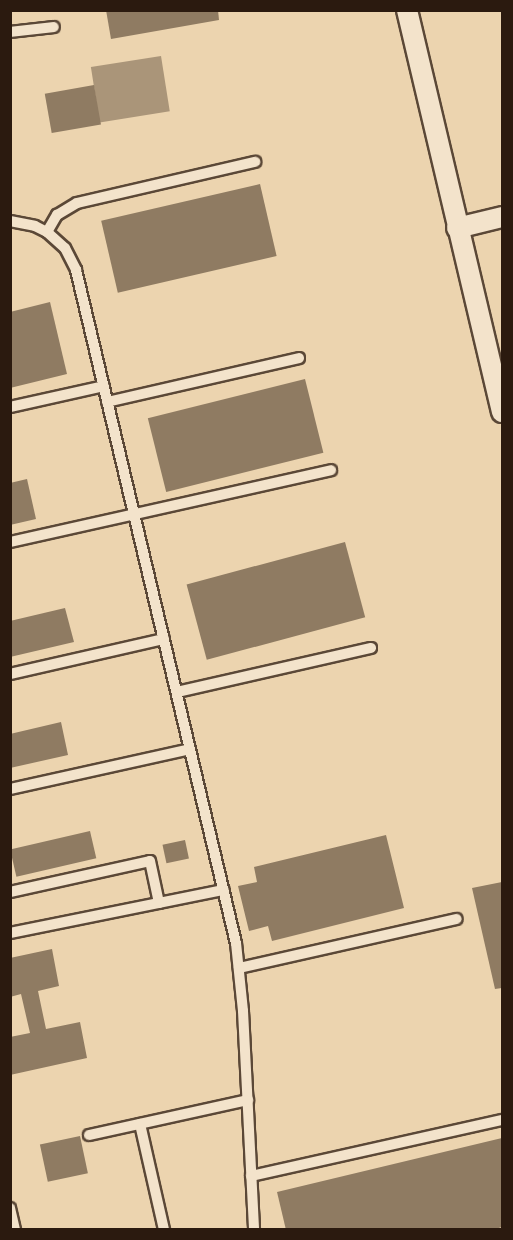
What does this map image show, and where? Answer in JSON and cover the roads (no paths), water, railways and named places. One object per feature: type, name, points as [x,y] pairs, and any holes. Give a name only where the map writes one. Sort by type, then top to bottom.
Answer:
[{"type":"street","points":[[407,10],[502,412]]},
{"type":"street","points":[[457,228],[502,217]]},
{"type":"lane","points":[[10,32],[54,27]]},
{"type":"lane","points":[[47,232],[57,215],[77,203],[255,162]]},
{"type":"lane","points":[[10,221],[35,226],[47,232],[65,248],[76,270],[224,890],[239,968],[254,1230]]},
{"type":"lane","points":[[107,402],[299,358]]},
{"type":"lane","points":[[10,407],[104,386]]},
{"type":"lane","points":[[10,542],[331,470]]},
{"type":"lane","points":[[10,674],[164,639]]},
{"type":"lane","points":[[177,692],[371,648]]},
{"type":"lane","points":[[10,789],[190,748]]},
{"type":"lane","points":[[10,892],[150,861],[159,903]]},
{"type":"lane","points":[[10,933],[224,890]]},
{"type":"lane","points":[[239,968],[458,919]]},
{"type":"lane","points":[[89,1135],[248,1100]]},
{"type":"lane","points":[[251,1176],[502,1120]]},
{"type":"lane","points":[[140,1124],[164,1230]]},
{"type":"lane","points":[[11,1209],[15,1230]]}]
